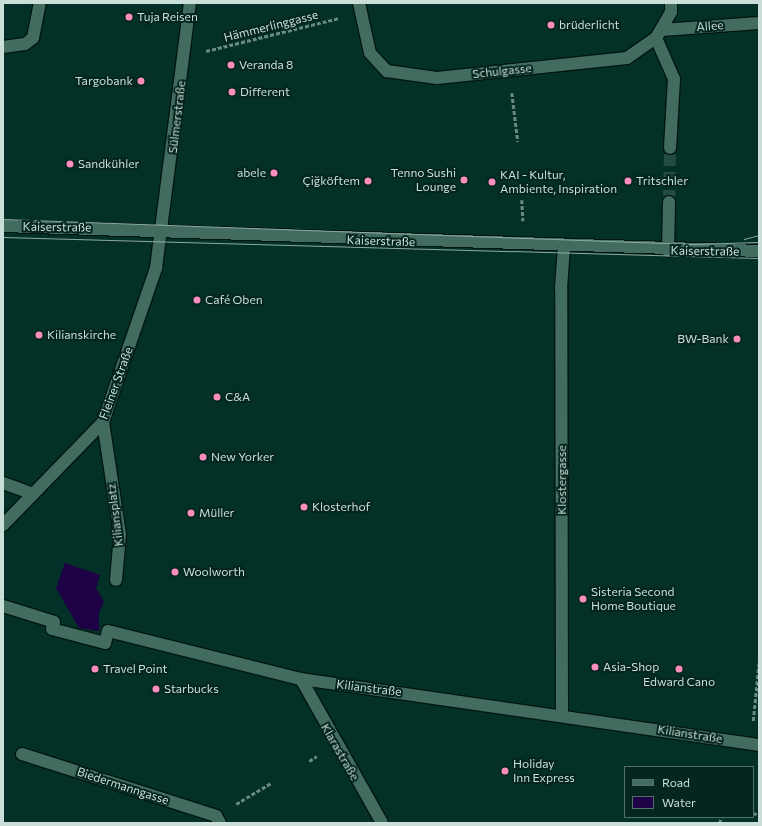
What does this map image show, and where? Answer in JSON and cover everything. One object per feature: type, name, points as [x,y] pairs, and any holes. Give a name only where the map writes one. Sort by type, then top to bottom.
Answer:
[{"type":"street","points":[[3,47],[25,44],[33,38],[40,3]]},
{"type":"street","name":"Sülmerstraße","points":[[163,230],[185,56],[190,3]]},
{"type":"street","name":"Schulgasse","points":[[360,5],[370,53],[387,71],[437,78],[627,58],[659,34],[671,8]]},
{"type":"street","name":"Allee","points":[[659,34],[759,23]]},
{"type":"street","points":[[659,34],[674,79],[670,148]]},
{"type":"street","points":[[668,251],[669,202]]},
{"type":"street","name":"Kaiserstraße","points":[[3,226],[163,230],[668,251],[759,251]]},
{"type":"street","name":"Fleiner Straße","points":[[3,525],[102,422],[156,268],[163,230]]},
{"type":"street","name":"Klostergasse","points":[[562,714],[561,288],[564,246]]},
{"type":"street","name":"Kiliansplatz","points":[[102,422],[120,535],[116,580]]},
{"type":"street","points":[[3,484],[33,494]]},
{"type":"street","name":"Kilianstraße","points":[[3,606],[54,622],[52,629],[105,643],[108,631],[301,679],[562,714],[755,744]]},
{"type":"street","name":"Klarastraße","points":[[301,679],[382,823]]},
{"type":"street","name":"Biedermanngasse","points":[[22,754],[218,819]]},
{"type":"path","name":"Hämmerlinggasse","points":[[185,56],[312,26],[360,5]]},
{"type":"path","points":[[509,71],[518,142]]},
{"type":"path","points":[[755,744],[759,662]]},
{"type":"path","points":[[218,819],[272,783]]},
{"type":"water","points":[[65,563],[100,575],[96,588],[104,602],[99,612],[99,631],[79,628],[56,588]]},
{"type":"tunnel","points":[[669,202],[670,148]]},
{"type":"tram line","points":[[3,219],[693,244],[759,242]]},
{"type":"tram line","points":[[744,239],[759,235]]},
{"type":"tram line","points":[[3,237],[759,258]]},
{"type":"place","name":"Tuja Reisen","points":[[129,17]]},
{"type":"place","name":"brüderlicht","points":[[551,25]]},
{"type":"place","name":"Veranda 8","points":[[231,65]]},
{"type":"place","name":"Targobank","points":[[141,81]]},
{"type":"place","name":"Different","points":[[232,92]]},
{"type":"place","name":"Sandkühler","points":[[70,164]]},
{"type":"place","name":"abele","points":[[274,173]]},
{"type":"place","name":"Tenno Sushi Lounge","points":[[464,180]]},
{"type":"place","name":"Çiğköftem","points":[[368,181]]},
{"type":"place","name":"Tritschler","points":[[628,181]]},
{"type":"place","name":"KAI - Kultur, Ambiente, Inspiration","points":[[492,182]]},
{"type":"place","name":"Café Oben","points":[[197,300]]},
{"type":"place","name":"Kilianskirche","points":[[39,335]]},
{"type":"place","name":"BW-Bank","points":[[737,339]]},
{"type":"place","name":"C&A","points":[[217,397]]},
{"type":"place","name":"New Yorker","points":[[203,457]]},
{"type":"place","name":"Klosterhof","points":[[304,507]]},
{"type":"place","name":"Müller","points":[[191,513]]},
{"type":"place","name":"Woolworth","points":[[175,572]]},
{"type":"place","name":"Sisteria Second Home Boutique","points":[[583,599]]},
{"type":"place","name":"Asia-Shop","points":[[595,667]]},
{"type":"place","name":"Travel Point","points":[[95,669]]},
{"type":"place","name":"Edward Cano","points":[[679,669]]},
{"type":"place","name":"Starbucks","points":[[156,689]]},
{"type":"place","name":"Holiday Inn Express","points":[[505,771]]}]
